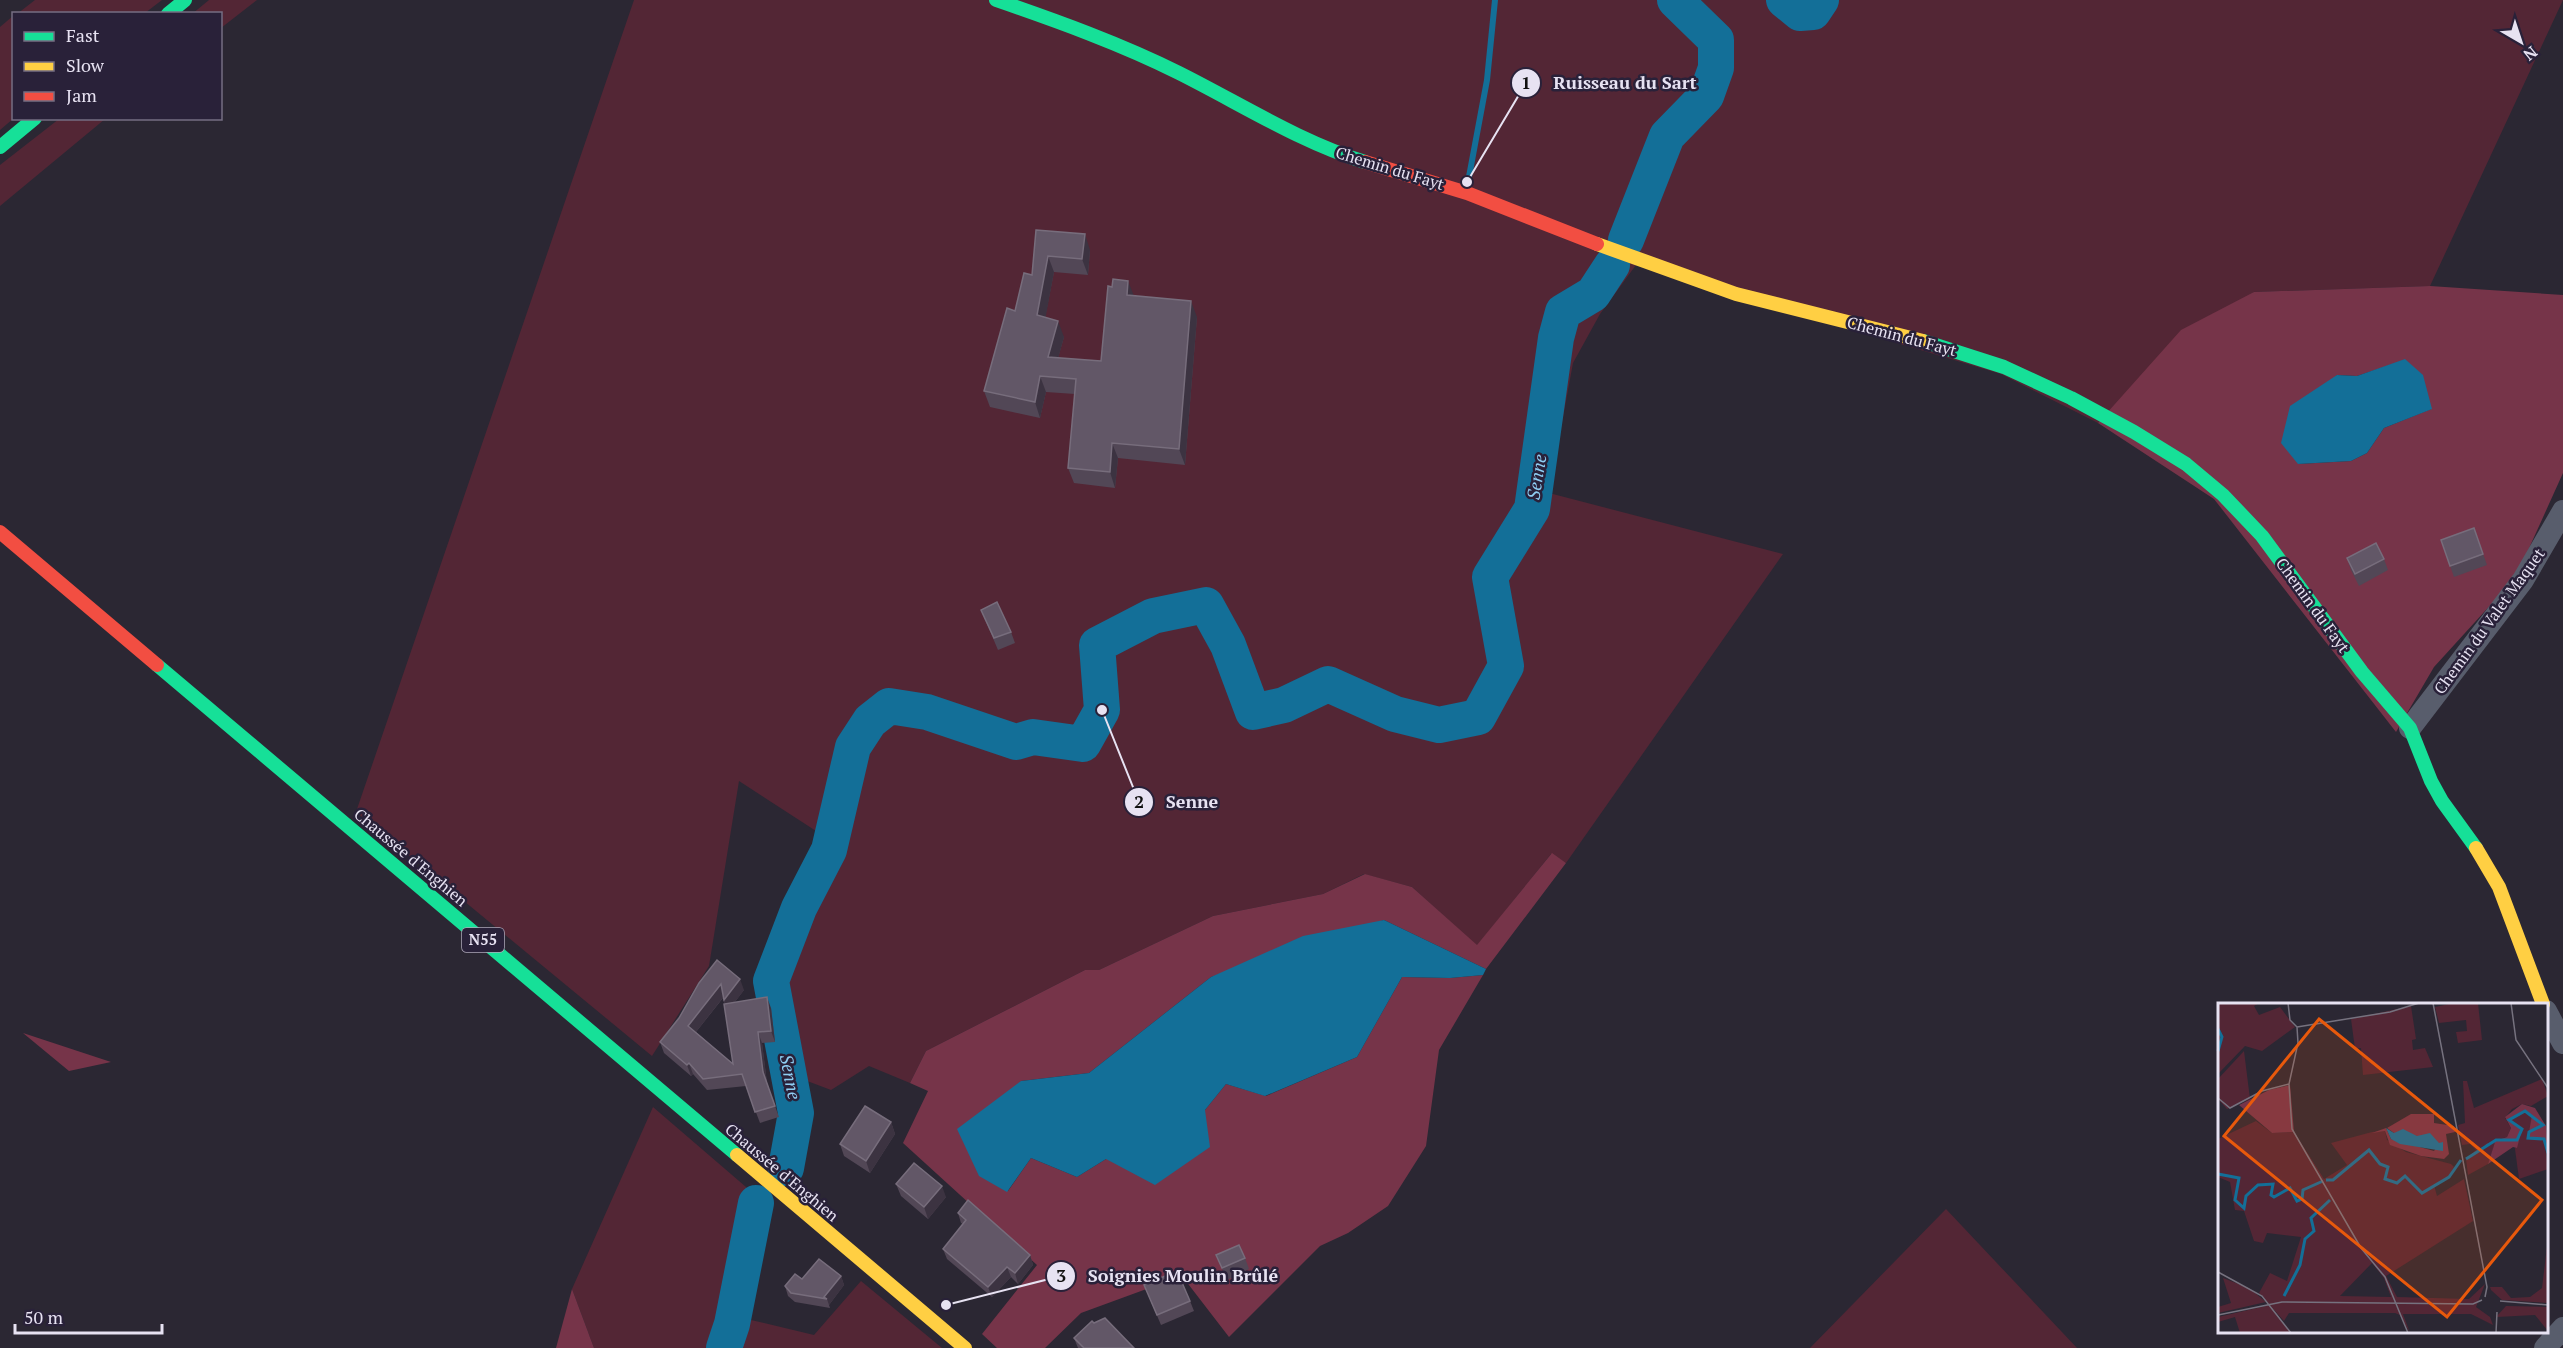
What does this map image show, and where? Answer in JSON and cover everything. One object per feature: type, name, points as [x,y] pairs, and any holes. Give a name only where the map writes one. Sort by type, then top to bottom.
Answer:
[{"type":"main road","points":[[170,12],[185,0]]},
{"type":"main road","name":"Chemin du Fayt","points":[[996,0],[1045,17],[1177,72],[1322,147],[1349,157],[1467,192],[1560,230],[1736,294],[1900,334],[1972,355],[2071,398],[2186,464],[2223,495],[2262,536],[2362,672],[2410,728],[2431,781],[2442,801],[2486,862],[2499,887],[2542,1003]]},
{"type":"main road","points":[[0,147],[33,120]]},
{"type":"main road","name":"Chaussée d'Enghien","points":[[0,532],[965,1348]]},
{"type":"street","name":"Chemin du Valet Maquet","points":[[2410,728],[2523,580],[2563,511]]},
{"type":"street","points":[[2548,1013],[2563,1043]]},
{"type":"street","points":[[2545,1348],[2563,1328]]},
{"type":"shaded area","points":[[35,0],[162,0],[146,12],[20,12]]},
{"type":"shaded area","points":[[209,0],[257,0],[222,27],[222,12],[194,12]]},
{"type":"shaded area","points":[[634,0],[2563,0],[2430,286],[2254,292],[2098,423],[2001,374],[1636,265],[1600,314],[1573,363],[1549,493],[1783,554],[1566,863],[1551,854],[1477,946],[1412,887],[1364,874],[1323,894],[1213,916],[1099,970],[1085,970],[926,1051],[910,1083],[869,1066],[831,1090],[794,1076],[774,977],[833,842],[739,781],[709,966],[652,1056],[356,812]]},
{"type":"shaded area","points":[[12,17],[12,120],[0,130],[0,27]]},
{"type":"shaded area","points":[[58,120],[104,120],[0,206],[0,165]]},
{"type":"shaded area","points":[[2430,286],[2563,295],[2563,473],[2516,577],[2434,667],[2396,732],[2214,499],[2098,423],[2181,330],[2254,292]],"holes":[[[2405,360],[2431,409],[2384,428],[2367,453],[2351,461],[2298,464],[2337,375],[2357,376]]]},
{"type":"shaded area","points":[[1552,853],[1566,863],[1486,969],[1384,920],[1211,977],[1089,1073],[1021,1081],[1008,1191],[1031,1158],[1077,1177],[1106,1159],[1205,1110],[1226,1084],[1266,1096],[1357,1057],[1402,977],[1450,978],[1483,975],[1439,1050],[1426,1146],[1388,1206],[1348,1233],[1320,1246],[1229,1337],[1182,1276],[1081,1313],[1045,1348],[997,1348],[982,1334],[1037,1265],[903,1143],[928,1091],[910,1083],[926,1051],[1085,970],[1099,970],[1213,916],[1323,894],[1365,874],[1412,887],[1477,945]]},
{"type":"shaded area","points":[[23,1033],[111,1062],[69,1071]]},
{"type":"shaded area","points":[[653,1107],[746,1187],[756,1203],[733,1324],[751,1320],[814,1335],[861,1281],[942,1348],[594,1348],[572,1289]]},
{"type":"shaded area","points":[[1946,1209],[2077,1348],[1810,1348]]},
{"type":"shaded area","points":[[572,1289],[594,1348],[556,1348]]},
{"type":"water","points":[[2405,359],[2423,375],[2432,409],[2384,428],[2367,453],[2351,461],[2298,464],[2281,443],[2290,406],[2337,375],[2357,376]]},
{"type":"water","points":[[1384,920],[1486,969],[1483,975],[1450,978],[1402,977],[1357,1057],[1265,1096],[1226,1084],[1205,1110],[1210,1147],[1155,1185],[1106,1159],[1077,1177],[1031,1158],[1007,1192],[979,1176],[957,1129],[1021,1081],[1089,1073],[1211,977],[1303,936]]},
{"type":"building","points":[[1036,230],[1085,234],[1082,259],[1048,256],[1037,315],[1058,321],[1048,357],[1101,361],[1108,286],[1112,287],[1113,279],[1128,281],[1127,295],[1191,301],[1179,449],[1112,443],[1110,472],[1068,468],[1076,379],[1040,376],[1035,402],[984,391],[1007,308],[1015,311],[1024,273],[1032,275]]},
{"type":"building","points":[[2474,528],[2483,554],[2450,566],[2441,540]]},
{"type":"building","points":[[2376,543],[2384,559],[2355,574],[2347,558]]},
{"type":"building","points":[[997,602],[1011,632],[994,638],[981,610]]},
{"type":"building","points":[[717,960],[740,979],[724,1000],[721,984],[688,1026],[733,1064],[724,1004],[767,997],[771,1031],[758,1032],[763,1072],[775,1106],[755,1112],[742,1074],[703,1079],[689,1063],[687,1065],[660,1042],[679,1018],[699,983]]},
{"type":"building","points":[[865,1106],[891,1122],[866,1161],[840,1144]]},
{"type":"building","points":[[914,1163],[942,1186],[924,1207],[896,1184]]},
{"type":"building","points":[[968,1200],[1030,1255],[1015,1273],[1007,1267],[988,1287],[943,1249],[966,1220],[958,1213]]},
{"type":"building","points":[[1239,1245],[1245,1258],[1222,1268],[1216,1255]]},
{"type":"building","points":[[819,1259],[841,1276],[824,1297],[827,1299],[791,1293],[785,1286],[795,1274],[802,1279]]},
{"type":"building","points":[[1177,1271],[1190,1301],[1157,1315],[1144,1285]]},
{"type":"building","points":[[1105,1318],[1134,1348],[1084,1348],[1074,1338],[1092,1321],[1094,1323]]},
{"type":"waterway","points":[[1468,182],[1487,80],[1495,0]]},
{"type":"waterway","name":"Senne","points":[[1626,240],[1667,136],[1706,96],[1716,68],[1716,40],[1675,0]]},
{"type":"waterway","name":"Senne","points":[[1784,0],[1800,13],[1813,12],[1821,0]]},
{"type":"waterway","name":"Senne","points":[[786,1168],[796,1113],[771,981],[799,908],[829,850],[853,747],[870,721],[889,706],[927,712],[1016,742],[1033,737],[1083,744],[1102,710],[1097,645],[1153,616],[1206,605],[1228,645],[1253,712],[1284,705],[1328,684],[1395,714],[1439,725],[1478,717],[1506,666],[1490,577],[1532,509],[1556,338],[1563,312],[1593,294],[1612,265]]},
{"type":"waterway","name":"Senne","points":[[724,1348],[732,1324],[756,1203]]},
{"type":"traffic: fast","points":[[170,12],[185,0]]},
{"type":"traffic: fast","points":[[996,0],[1135,52],[1294,133],[1365,162]]},
{"type":"traffic: fast","points":[[0,147],[33,120]]},
{"type":"traffic: fast","points":[[1923,341],[2004,367],[2071,398],[2134,432],[2186,464],[2223,495],[2262,536],[2362,672],[2410,728],[2431,781],[2442,801],[2476,848]]},
{"type":"traffic: fast","points":[[157,665],[737,1155]]},
{"type":"traffic: slow","points":[[1597,244],[1736,294],[1923,341]]},
{"type":"traffic: slow","points":[[2476,848],[2499,887],[2543,1003]]},
{"type":"traffic: slow","points":[[737,1155],[965,1348]]},
{"type":"traffic: jam","points":[[1365,162],[1467,193],[1597,244]]},
{"type":"traffic: jam","points":[[0,532],[157,665]]},
{"type":"place","name":"Ruisseau du Sart","points":[[1467,182]]},
{"type":"place","name":"Senne","points":[[1102,710]]},
{"type":"place","name":"Soignies Moulin Brûlé","points":[[946,1305]]}]
